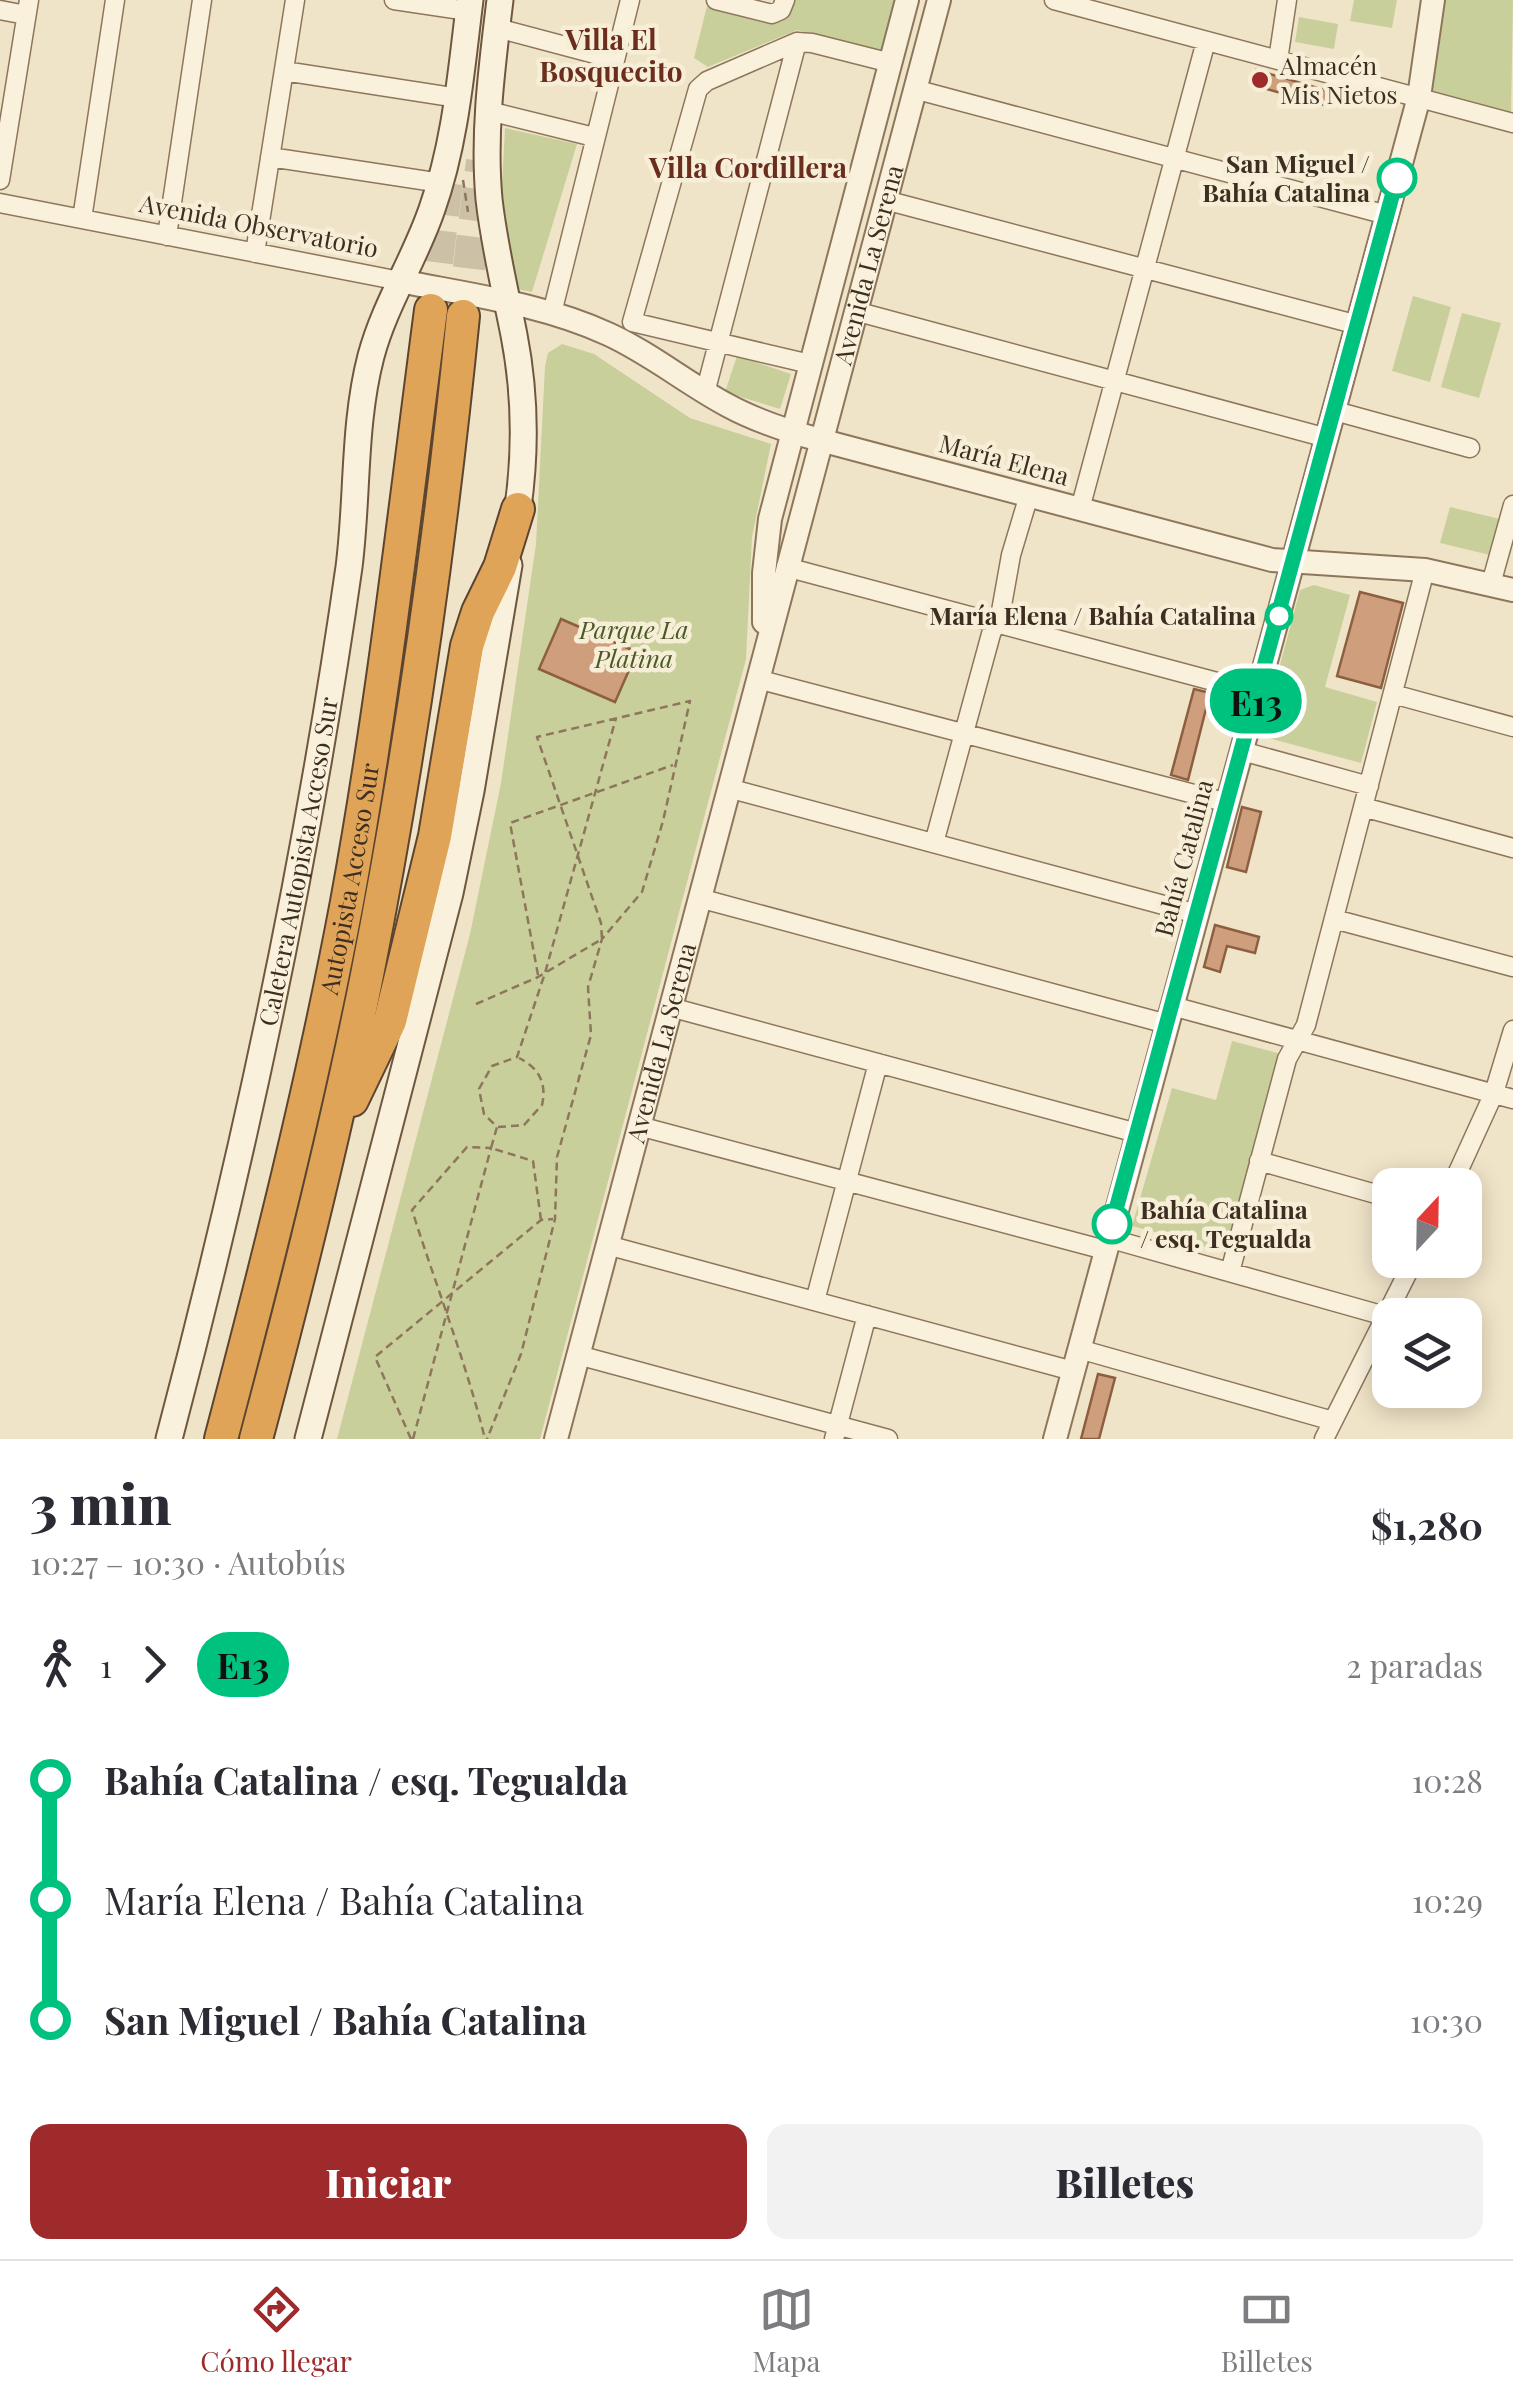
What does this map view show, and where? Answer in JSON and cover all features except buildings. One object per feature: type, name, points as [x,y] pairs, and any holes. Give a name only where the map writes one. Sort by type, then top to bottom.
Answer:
[{"type":"highway","name":"Autopista Acceso Sur","points":[[221,1439],[300,1130],[347,899],[400,561],[447,313],[434,568],[374,942],[328,1154],[256,1439]]},
{"type":"highway","points":[[328,1154],[390,1021],[431,854],[471,633],[500,566],[518,510]]},
{"type":"main road","points":[[308,1439],[454,878],[518,510],[522,396],[489,197],[486,142],[500,0]]},
{"type":"main road","points":[[400,281],[441,184],[458,98],[469,6]]},
{"type":"main road","name":"Caletera Autopista Acceso Sur","points":[[168,1439],[231,1200],[282,969],[349,567],[361,403],[377,337],[400,281]]},
{"type":"street","points":[[82,219],[115,0]]},
{"type":"street","points":[[167,236],[202,0]]},
{"type":"street","points":[[255,253],[295,0]]},
{"type":"street","points":[[394,0],[469,6]]},
{"type":"street","points":[[552,314],[630,0]]},
{"type":"street","points":[[716,0],[772,14],[781,10],[785,0]]},
{"type":"street","name":"Avenida La Serena","points":[[765,645],[765,554],[792,432],[908,0]]},
{"type":"street","name":"Avenida La Serena","points":[[556,1439],[938,0]]},
{"type":"street","points":[[1054,0],[1513,122]]},
{"type":"street","points":[[1278,60],[1287,0]]},
{"type":"street","name":"Bahía Catalina","points":[[1056,1439],[1419,97],[1433,0]]},
{"type":"street","points":[[0,10],[27,7],[0,180]]},
{"type":"street","points":[[497,28],[614,59]]},
{"type":"street","points":[[1080,509],[1206,40]]},
{"type":"street","points":[[810,364],[632,322],[694,94],[707,81],[797,42],[812,42],[890,63]]},
{"type":"street","points":[[705,392],[797,42]]},
{"type":"street","points":[[284,71],[458,98]]},
{"type":"street","points":[[914,90],[1387,215]]},
{"type":"street","points":[[489,111],[594,137]]},
{"type":"street","points":[[270,156],[441,184]]},
{"type":"street","points":[[884,200],[1358,325]]},
{"type":"street","name":"Avenida Observatorio","points":[[0,203],[506,302]]},
{"type":"street","name":"María Elena","points":[[506,302],[552,314],[623,342],[705,392],[752,417],[792,432],[1272,560],[1425,570],[1502,587]]},
{"type":"street","points":[[855,311],[1327,438]]},
{"type":"street","points":[[1335,411],[1470,448]]},
{"type":"street","points":[[934,844],[1029,496]]},
{"type":"street","points":[[1502,587],[1513,505]]},
{"type":"street","points":[[786,567],[1258,693]]},
{"type":"street","points":[[1230,1272],[1287,1059],[1306,1026],[1425,570]]},
{"type":"street","points":[[756,678],[1228,803]]},
{"type":"street","points":[[1393,694],[1513,727]]},
{"type":"street","points":[[1242,751],[1369,786]]},
{"type":"street","points":[[728,788],[1198,914]]},
{"type":"street","points":[[1363,807],[1513,848]]},
{"type":"street","points":[[698,898],[1170,1015],[1297,1040],[1513,1099]]},
{"type":"street","points":[[1334,919],[1513,968]]},
{"type":"street","points":[[670,1007],[1137,1133]]},
{"type":"street","points":[[1460,1168],[1494,1093],[1513,1030]]},
{"type":"street","points":[[815,1300],[878,1063]]},
{"type":"street","points":[[639,1126],[847,1181],[1230,1272],[1372,1312]]},
{"type":"street","points":[[1259,1161],[1372,1193]]},
{"type":"street","points":[[608,1244],[866,1314],[1333,1421]]},
{"type":"street","points":[[835,1432],[866,1314]]},
{"type":"street","points":[[1324,1439],[1372,1344]]},
{"type":"street","points":[[578,1355],[835,1432],[888,1439]]},
{"type":"path","points":[[476,1004],[538,977],[602,939],[642,892],[663,821],[690,701],[538,738],[601,923],[602,939],[588,987],[590,1035],[557,1157],[555,1218],[521,1354],[486,1439]]},
{"type":"path","points":[[518,1057],[617,717]]},
{"type":"path","points":[[538,977],[510,823],[674,764]]},
{"type":"path","points":[[518,1057],[530,1064],[541,1079],[542,1105],[524,1125],[497,1127],[480,1106],[482,1080],[500,1061],[518,1057]]},
{"type":"path","points":[[412,1439],[497,1127]]},
{"type":"path","points":[[486,1439],[412,1210],[467,1147],[491,1148],[533,1161],[540,1220]]},
{"type":"path","points":[[412,1439],[374,1357],[540,1220],[555,1218]]},
{"type":"green space","points":[[789,0],[901,0],[887,52],[797,30],[708,67],[694,58],[707,6],[768,20]]},
{"type":"green space","points":[[1354,0],[1397,0],[1392,28],[1350,21]]},
{"type":"green space","points":[[1445,0],[1513,0],[1511,114],[1422,92]]},
{"type":"green space","points":[[1299,17],[1338,24],[1334,49],[1295,42]]},
{"type":"green space","points":[[505,128],[577,144],[532,292],[511,288],[501,206]]},
{"type":"green space","points":[[1413,296],[1451,307],[1430,382],[1392,371]]},
{"type":"green space","points":[[1462,313],[1501,323],[1479,398],[1441,387]]},
{"type":"green space","name":"Parque La Platina","points":[[562,344],[594,354],[690,418],[771,444],[752,537],[746,659],[540,1439],[337,1439],[470,934],[501,783],[536,544],[545,366],[548,353]]},
{"type":"green space","points":[[737,356],[791,374],[780,409],[725,392]]},
{"type":"green space","points":[[1450,507],[1500,519],[1490,555],[1440,543]]},
{"type":"green space","points":[[1314,585],[1350,595],[1325,687],[1377,702],[1361,763],[1261,736],[1300,590]]},
{"type":"green space","points":[[1232,1041],[1281,1054],[1228,1252],[1132,1226],[1172,1088],[1216,1100]]},
{"type":"tunnel","points":[[463,316],[482,161]]},
{"type":"tunnel","points":[[431,310],[448,173]]},
{"type":"bus line","name":"E13","points":[[1112,1224],[1397,178]]},
{"type":"place","name":"Almacén Mis Nietos","points":[[1260,80]]},
{"type":"place","name":"San Miguel / Bahía Catalina","points":[[1397,178]]},
{"type":"place","name":"María Elena / Bahía Catalina","points":[[1279,616]]},
{"type":"place","name":"Bahía Catalina / esq. Tegualda","points":[[1112,1224]]},
{"type":"district","name":"Villa El Bosquecito","points":[[611,56]]},
{"type":"district","name":"Villa Cordillera","points":[[748,168]]}]
